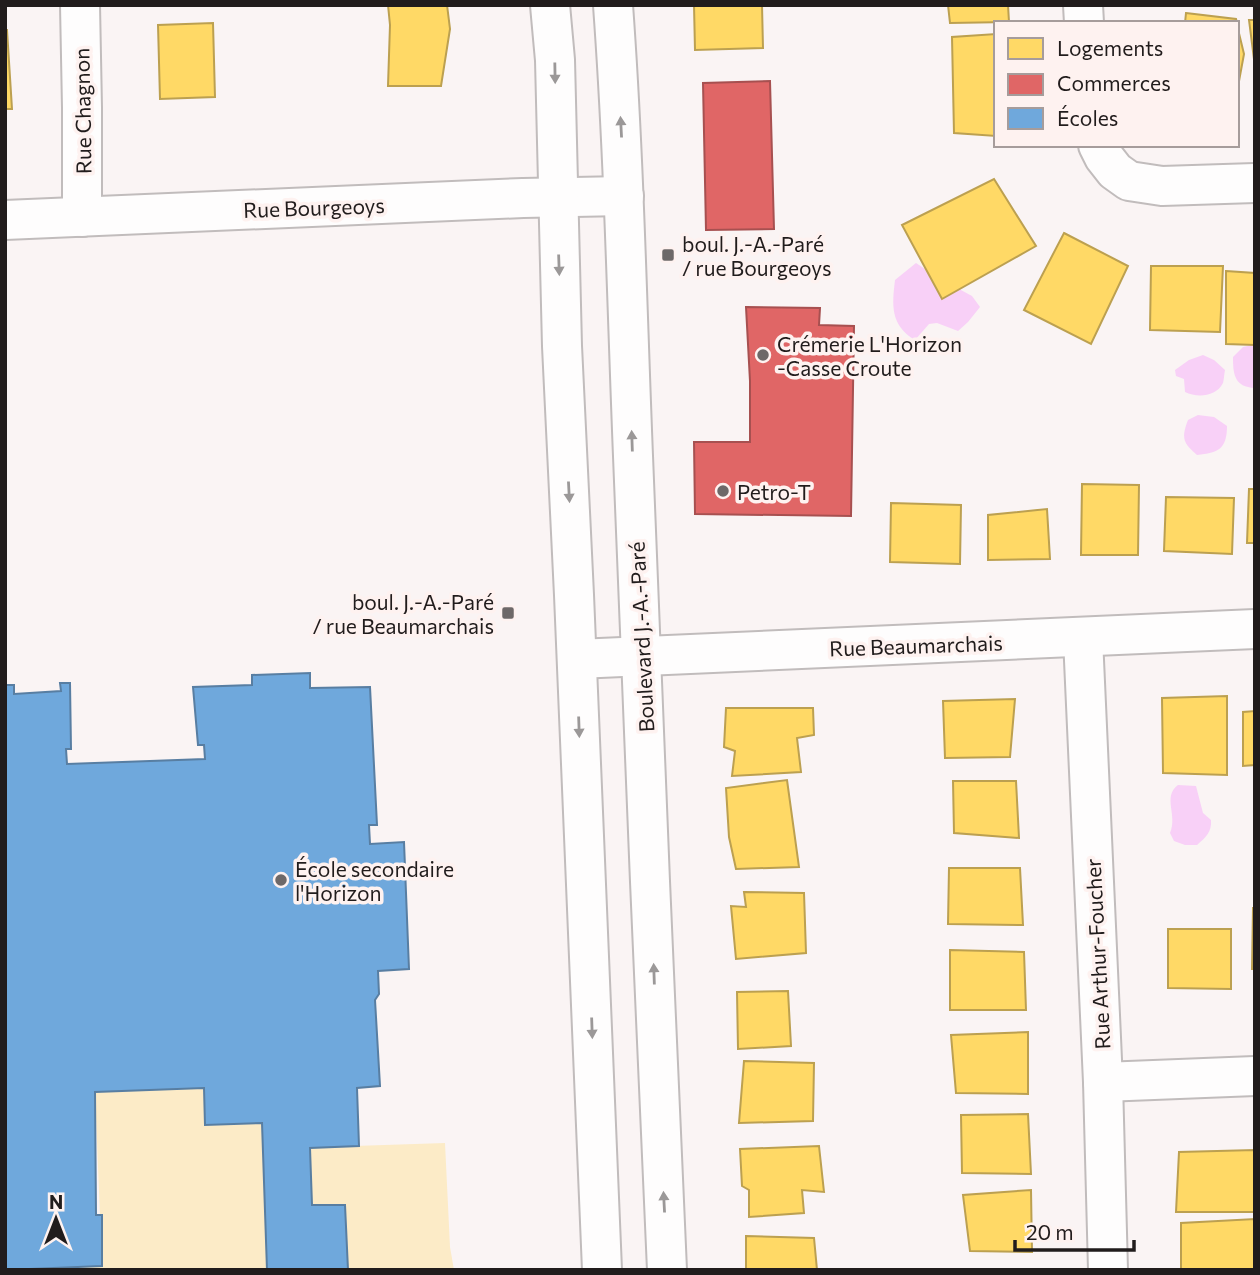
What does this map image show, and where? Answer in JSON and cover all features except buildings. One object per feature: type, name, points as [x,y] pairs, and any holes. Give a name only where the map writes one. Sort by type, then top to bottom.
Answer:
[{"type":"street","name":"Rue Chagnon","points":[[80,5],[82,217]]},
{"type":"street","points":[[550,5],[555,60],[562,360],[602,1270]]},
{"type":"street","name":"Boulevard J.-A.-Paré","points":[[613,5],[624,196],[667,1270]]},
{"type":"street","points":[[1099,147],[1115,171],[1129,181],[1162,186],[1255,183]]},
{"type":"street","name":"Rue Bourgeoys","points":[[5,220],[624,196]]},
{"type":"street","name":"Rue Beaumarchais","points":[[577,659],[1255,629]]},
{"type":"street","name":"Rue Arthur-Foucher","points":[[1083,638],[1103,1082],[1108,1270]]},
{"type":"street","points":[[1103,1082],[1255,1076]]},
{"type":"shaded area","points":[[916,263],[925,269],[942,299],[959,289],[972,296],[980,307],[958,331],[937,323],[929,324],[915,340],[901,328],[893,306],[895,280]]},
{"type":"shaded area","points":[[1255,346],[1255,388],[1239,382],[1234,374],[1233,363],[1233,357],[1243,347]]},
{"type":"shaded area","points":[[1203,355],[1225,370],[1223,383],[1211,394],[1195,395],[1185,392],[1184,379],[1176,376],[1175,370],[1189,360]]},
{"type":"shaded area","points":[[1198,415],[1214,417],[1227,426],[1223,445],[1216,451],[1197,455],[1186,443],[1184,431],[1188,420]]},
{"type":"shaded area","points":[[1178,785],[1196,786],[1203,813],[1211,820],[1208,834],[1197,845],[1174,841],[1170,833],[1171,795]]},
{"type":"shaded area","points":[[204,1088],[205,1125],[262,1123],[263,1149],[445,1143],[450,1247],[454,1270],[36,1270],[102,1266],[95,1092]]},
{"type":"place","name":"boul. J.-A.-Paré / rue Bourgeoys","points":[[668,255]]},
{"type":"place","name":"Crémerie L'Horizon -Casse Croute","points":[[763,355]]},
{"type":"place","name":"Petro-T","points":[[723,491]]},
{"type":"place","name":"boul. J.-A.-Paré / rue Beaumarchais","points":[[508,613]]},
{"type":"place","name":"École secondaire l'Horizon","points":[[281,880]]}]
